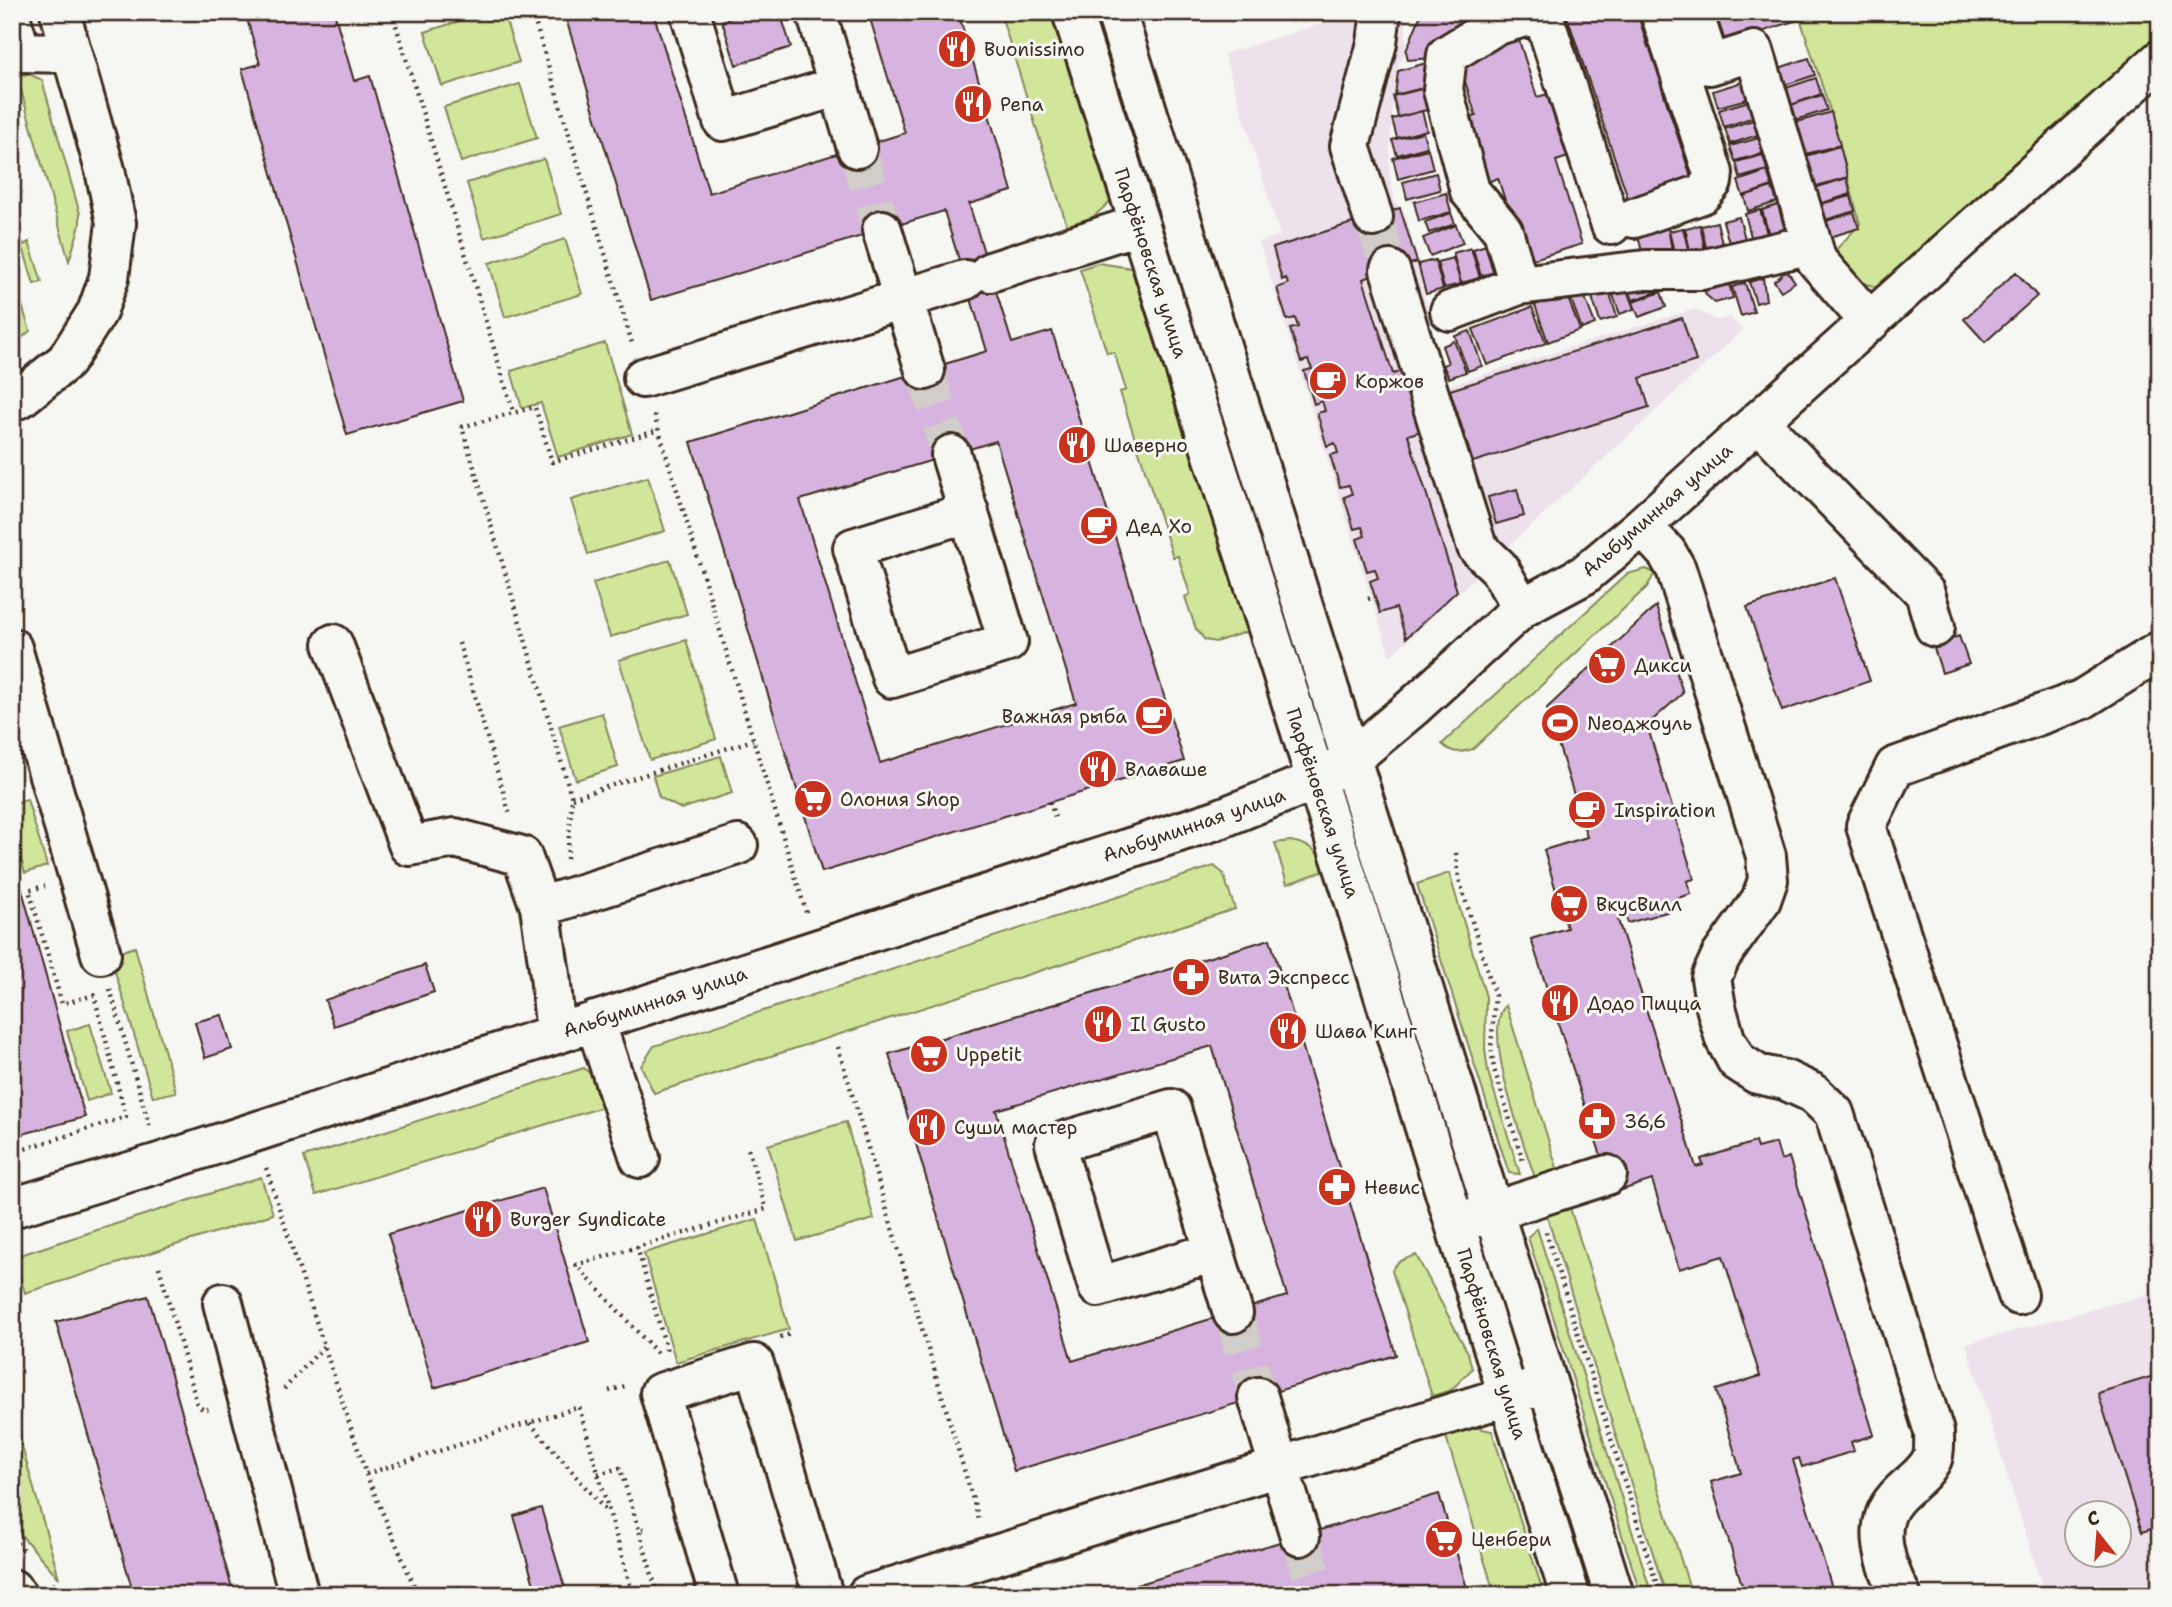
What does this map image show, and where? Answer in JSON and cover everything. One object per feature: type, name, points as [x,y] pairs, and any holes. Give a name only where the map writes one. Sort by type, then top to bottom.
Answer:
[{"type":"street","points":[[12,401],[20,398],[66,361],[97,312],[109,278],[116,223],[105,170],[60,12]]},
{"type":"street","points":[[690,12],[723,121],[839,86]]},
{"type":"street","points":[[816,12],[858,148]]},
{"type":"street","name":"Парфёновская улица","points":[[1116,12],[1614,1595]]},
{"type":"street","points":[[1373,216],[1350,146],[1377,43],[1381,12]]},
{"type":"street","points":[[1519,285],[1503,231],[1470,191],[1443,90],[1447,55],[1494,26],[1542,12],[1623,221],[1702,194],[1712,182],[1713,173],[1660,12]]},
{"type":"street","points":[[1693,12],[1710,65],[1754,51],[1817,261],[1870,322]]},
{"type":"street","name":"Парфёновская улица","points":[[1086,16],[1138,225],[1316,780],[1570,1595]]},
{"type":"street","points":[[12,23],[21,52],[71,53]]},
{"type":"street","name":"Альбуминная улица","points":[[12,1209],[1230,816],[1316,780],[1350,760],[1522,608],[1584,575],[1642,526],[2160,60]]},
{"type":"street","points":[[643,378],[1138,225]]},
{"type":"street","points":[[882,230],[925,370]]},
{"type":"street","points":[[1450,311],[1519,285],[1644,270],[1701,270],[1812,244]]},
{"type":"street","points":[[1390,271],[1477,547],[1498,567],[1522,608]]},
{"type":"street","points":[[1758,421],[1925,593],[1935,627]]},
{"type":"street","points":[[951,455],[969,512],[1008,642],[892,678],[853,548],[969,512]]},
{"type":"street","points":[[1642,526],[1658,541],[1676,569],[1766,856],[1768,880],[1761,900],[1721,956],[1711,978],[1725,1039],[1737,1060],[1756,1074],[1786,1080],[1812,1093],[1834,1113],[1934,1432],[1932,1459],[1916,1480],[1894,1499],[1882,1522],[1883,1547],[1892,1579],[1901,1595]]},
{"type":"street","points":[[333,644],[409,846],[455,838],[522,856],[552,903],[550,975],[556,1034]]},
{"type":"street","points":[[12,648],[101,954]]},
{"type":"street","points":[[2018,1295],[1867,826],[1895,767],[2081,700],[2160,651]]},
{"type":"street","points":[[552,903],[738,845]]},
{"type":"street","points":[[595,1021],[640,1158]]},
{"type":"street","points":[[1214,1252],[1098,1287],[1055,1144],[1171,1110],[1233,1312]]},
{"type":"street","points":[[1454,1224],[1607,1175]]},
{"type":"street","points":[[223,1303],[239,1414],[299,1595]]},
{"type":"street","points":[[719,1595],[660,1393],[754,1364],[823,1595]]},
{"type":"street","points":[[867,1595],[1547,1384]]},
{"type":"street","points":[[1258,1397],[1300,1536]]},
{"type":"street","points":[[12,1589],[17,1595]]},
{"type":"path","points":[[392,12],[513,411]]},
{"type":"path","points":[[532,12],[622,309]]},
{"type":"path","points":[[552,903],[572,798],[462,427],[535,407],[551,463],[659,430]]},
{"type":"path","points":[[665,450],[805,910]]},
{"type":"path","points":[[1368,599],[1375,597]]},
{"type":"path","points":[[459,643],[522,856]]},
{"type":"path","points":[[572,798],[753,740]]},
{"type":"path","points":[[1050,802],[1055,818]]},
{"type":"path","points":[[101,954],[159,1163]]},
{"type":"path","points":[[838,1047],[990,1556]]},
{"type":"path","points":[[254,1132],[366,1475],[418,1595]]},
{"type":"path","points":[[637,1247],[666,1360],[576,1265],[637,1247],[766,1209],[748,1148]]},
{"type":"path","points":[[159,1267],[197,1403],[203,1410],[239,1414],[324,1346]]},
{"type":"path","points":[[12,1298],[16,1309]]},
{"type":"path","points":[[366,1475],[579,1407],[633,1595]]},
{"type":"path","points":[[530,1423],[610,1514]]},
{"type":"path","points":[[597,1474],[620,1468],[641,1529],[657,1592],[650,1595]]},
{"type":"shaded area","points":[[1359,12],[1406,12],[1406,51],[1397,68],[1393,95],[1389,171],[1395,203],[1401,207],[1407,219],[1435,342],[1449,385],[1694,309],[1716,320],[1730,317],[1743,330],[1390,656],[1259,242],[1280,235],[1224,54]]},
{"type":"shaded area","points":[[2160,1291],[2160,1595],[2045,1595],[1966,1344]]},
{"type":"green space","points":[[487,12],[503,12],[519,62],[442,86],[425,32]]},
{"type":"green space","points":[[1000,12],[1050,12],[1110,202],[1086,223],[1068,229]]},
{"type":"green space","points":[[1798,12],[2160,12],[2160,33],[1877,287],[1856,281],[1831,255],[1860,224],[1831,113]]},
{"type":"green space","points":[[29,74],[42,80],[80,214],[80,225],[69,261],[17,76]]},
{"type":"green space","points":[[520,84],[537,138],[461,162],[444,107]]},
{"type":"green space","points":[[544,159],[561,214],[484,238],[467,183]]},
{"type":"green space","points":[[12,207],[23,245],[29,242],[42,282],[34,284],[24,251],[16,255],[12,242]]},
{"type":"green space","points":[[565,239],[582,294],[505,317],[489,263]]},
{"type":"green space","points":[[1098,263],[1131,268],[1248,631],[1216,642],[1205,640],[1196,629],[1185,597],[1190,594],[1178,556],[1173,557],[1120,392],[1126,390],[1114,352],[1107,353],[1080,269]]},
{"type":"green space","points":[[12,273],[30,331],[17,342],[12,327]]},
{"type":"green space","points":[[605,343],[632,434],[558,457],[541,403],[522,408],[511,371]]},
{"type":"green space","points":[[648,477],[665,531],[588,554],[571,500]]},
{"type":"green space","points":[[670,560],[687,614],[610,637],[593,583]]},
{"type":"green space","points":[[1646,569],[1655,573],[1647,587],[1473,749],[1456,752],[1442,744],[1627,574]]},
{"type":"green space","points":[[686,640],[716,739],[650,760],[619,660]]},
{"type":"green space","points":[[602,713],[618,767],[576,780],[559,726]]},
{"type":"green space","points":[[721,756],[732,793],[681,809],[659,797],[653,776]]},
{"type":"green space","points":[[27,799],[47,866],[25,873],[12,830],[12,804]]},
{"type":"green space","points":[[1290,841],[1313,850],[1330,869],[1287,884],[1275,843]]},
{"type":"green space","points":[[1214,866],[1223,873],[1235,909],[654,1093],[641,1066],[654,1046]]},
{"type":"green space","points":[[1449,873],[1486,997],[1485,1049],[1488,1072],[1520,1174],[1509,1173],[1417,884]]},
{"type":"green space","points":[[135,947],[176,1092],[153,1097],[110,955]]},
{"type":"green space","points":[[1506,1005],[1558,1171],[1535,1178],[1501,1062],[1499,1018]]},
{"type":"green space","points":[[90,1024],[111,1093],[87,1101],[67,1031]]},
{"type":"green space","points":[[584,1068],[602,1085],[609,1105],[316,1195],[304,1157]]},
{"type":"green space","points":[[846,1122],[874,1219],[797,1241],[768,1145]]},
{"type":"green space","points":[[261,1177],[273,1214],[25,1293],[14,1257]]},
{"type":"green space","points":[[1570,1208],[1692,1595],[1666,1595],[1547,1216]]},
{"type":"green space","points":[[757,1219],[789,1329],[676,1362],[644,1253]]},
{"type":"green space","points":[[1537,1228],[1652,1595],[1641,1595],[1528,1237]]},
{"type":"green space","points":[[1416,1255],[1468,1353],[1472,1369],[1451,1390],[1432,1396],[1392,1271],[1399,1262]]},
{"type":"green space","points":[[12,1411],[59,1578],[12,1525]]},
{"type":"green space","points":[[1460,1424],[1492,1431],[1544,1595],[1495,1595],[1444,1430]]},
{"type":"building","points":[[245,12],[334,12],[354,81],[370,76],[463,401],[347,435],[242,69],[260,64]]},
{"type":"building","points":[[564,12],[653,12],[709,193],[905,133],[868,12],[958,12],[1012,191],[969,204],[1012,343],[1052,331],[1184,761],[822,872],[691,442],[987,351],[944,211],[651,300]],"holes":[[[996,441],[1076,703],[880,763],[800,500]]]},
{"type":"building","points":[[749,12],[780,12],[791,47],[736,65],[722,21]]},
{"type":"building","points":[[1422,12],[1468,12],[1472,25],[1432,58],[1408,60],[1406,51]]},
{"type":"building","points":[[1637,12],[1648,47],[1661,43],[1672,77],[1660,82],[1695,189],[1632,210],[1566,13]]},
{"type":"building","points":[[1715,12],[1798,12],[1800,19],[1726,44]]},
{"type":"building","points":[[1518,37],[1537,97],[1548,94],[1568,157],[1556,161],[1582,244],[1524,262],[1498,178],[1487,182],[1467,119],[1476,116],[1457,56]]},
{"type":"building","points":[[1809,58],[1815,75],[1785,85],[1779,68]]},
{"type":"building","points":[[1426,63],[1431,86],[1395,95],[1398,71]]},
{"type":"building","points":[[1816,78],[1821,94],[1791,105],[1786,88]]},
{"type":"building","points":[[1742,82],[1747,99],[1718,107],[1713,91]]},
{"type":"building","points":[[1426,88],[1431,109],[1398,117],[1393,96]]},
{"type":"building","points":[[1822,95],[1827,110],[1796,120],[1791,105]]},
{"type":"building","points":[[1749,101],[1754,117],[1724,127],[1719,110]]},
{"type":"building","points":[[1422,111],[1427,130],[1397,138],[1392,119]]},
{"type":"building","points":[[1831,112],[1840,145],[1802,155],[1794,123]]},
{"type":"building","points":[[1753,120],[1758,135],[1730,144],[1725,129]]},
{"type":"building","points":[[1423,132],[1427,147],[1397,155],[1392,140]]},
{"type":"building","points":[[1759,138],[1763,153],[1735,161],[1730,146]]},
{"type":"building","points":[[1840,146],[1848,177],[1810,188],[1802,157]]},
{"type":"building","points":[[1428,149],[1433,169],[1398,179],[1393,158]]},
{"type":"building","points":[[1763,155],[1767,170],[1740,178],[1736,162]]},
{"type":"building","points":[[1767,171],[1772,186],[1743,196],[1738,181]]},
{"type":"building","points":[[1436,173],[1440,190],[1407,199],[1403,182]]},
{"type":"building","points":[[1847,178],[1851,194],[1816,205],[1811,189]]},
{"type":"building","points":[[1772,187],[1777,202],[1748,211],[1744,196]]},
{"type":"building","points":[[1446,193],[1451,212],[1419,221],[1414,202]]},
{"type":"building","points":[[1851,196],[1855,211],[1822,221],[1817,205]]},
{"type":"building","points":[[1778,205],[1786,234],[1770,238],[1762,210]]},
{"type":"building","points":[[1400,208],[1417,262],[1363,279],[1393,374],[1402,371],[1421,431],[1408,435],[1457,591],[1406,638],[1396,608],[1380,613],[1370,581],[1378,578],[1375,569],[1367,571],[1357,539],[1365,536],[1362,527],[1354,529],[1344,497],[1352,494],[1349,485],[1340,487],[1330,455],[1338,453],[1335,443],[1327,446],[1317,413],[1325,411],[1322,401],[1314,404],[1304,371],[1312,369],[1308,360],[1301,362],[1290,329],[1298,327],[1295,318],[1287,320],[1277,288],[1288,284],[1286,278],[1282,280],[1273,248]]},
{"type":"building","points":[[1760,210],[1769,240],[1753,244],[1745,214]]},
{"type":"building","points":[[1854,212],[1859,228],[1827,238],[1823,222]]},
{"type":"building","points":[[1451,213],[1455,224],[1429,233],[1425,222]]},
{"type":"building","points":[[1739,217],[1747,246],[1731,250],[1723,221]]},
{"type":"building","points":[[1717,222],[1724,252],[1708,255],[1701,226]]},
{"type":"building","points":[[1456,225],[1463,243],[1430,256],[1423,238]]},
{"type":"building","points":[[1700,225],[1706,255],[1692,259],[1685,228]]},
{"type":"building","points":[[1668,228],[1673,256],[1644,262],[1638,234]]},
{"type":"building","points":[[1683,228],[1690,257],[1676,260],[1669,231]]},
{"type":"building","points":[[1490,244],[1498,271],[1481,276],[1473,249]]},
{"type":"building","points":[[1471,248],[1480,278],[1461,283],[1453,253]]},
{"type":"building","points":[[1453,258],[1461,284],[1444,288],[1437,262]]},
{"type":"building","points":[[1435,260],[1443,289],[1426,294],[1418,264]]},
{"type":"building","points":[[1784,266],[1795,282],[1781,291],[1774,281],[1782,275],[1778,269]]},
{"type":"building","points":[[2016,272],[2037,296],[1985,342],[1964,319]]},
{"type":"building","points":[[1655,274],[1660,291],[1633,300],[1627,284]]},
{"type":"building","points":[[1727,277],[1733,298],[1715,303],[1706,295],[1703,284]]},
{"type":"building","points":[[1763,278],[1766,300],[1756,303],[1749,282]]},
{"type":"building","points":[[1624,282],[1634,309],[1620,314],[1610,287]]},
{"type":"building","points":[[1745,283],[1754,312],[1741,316],[1732,287]]},
{"type":"building","points":[[1608,288],[1617,317],[1600,322],[1591,294]]},
{"type":"building","points":[[1661,292],[1666,307],[1639,317],[1633,302]]},
{"type":"building","points":[[1566,293],[1580,330],[1548,342],[1535,305]]},
{"type":"building","points":[[1584,295],[1595,324],[1582,329],[1571,299]]},
{"type":"building","points":[[1532,307],[1546,343],[1487,365],[1473,329]]},
{"type":"building","points":[[1682,318],[1696,361],[1640,378],[1649,407],[1473,462],[1450,390]]},
{"type":"building","points":[[1470,331],[1482,366],[1468,371],[1455,336]]},
{"type":"building","points":[[1454,341],[1466,372],[1449,378],[1443,365],[1448,363],[1442,346]]},
{"type":"building","points":[[1517,489],[1524,516],[1496,524],[1488,497]]},
{"type":"building","points":[[1835,578],[1870,681],[1782,711],[1747,607]]},
{"type":"building","points":[[1656,606],[1683,693],[1647,725],[1694,879],[1687,881],[1691,894],[1674,899],[1677,909],[1628,923],[1626,917],[1618,920],[1696,1167],[1703,1165],[1701,1159],[1755,1142],[1757,1148],[1776,1143],[1781,1160],[1789,1157],[1874,1435],[1851,1442],[1854,1451],[1802,1467],[1799,1458],[1793,1460],[1834,1595],[1745,1595],[1711,1482],[1741,1473],[1716,1390],[1760,1376],[1723,1256],[1679,1269],[1652,1180],[1613,1193],[1531,939],[1567,928],[1544,850],[1587,837],[1547,708]]},
{"type":"building","points":[[1959,636],[1969,664],[1942,673],[1933,645]]},
{"type":"building","points":[[12,854],[85,1117],[12,1137]]},
{"type":"building","points":[[1270,939],[1396,1355],[1014,1471],[889,1054]],"holes":[[[1212,1046],[1287,1296],[1072,1361],[996,1110]]]},
{"type":"building","points":[[425,965],[434,992],[334,1026],[325,1000]]},
{"type":"building","points":[[222,1015],[232,1049],[205,1058],[195,1022]]},
{"type":"building","points":[[543,1188],[589,1342],[434,1388],[388,1234]]},
{"type":"building","points":[[148,1296],[234,1595],[134,1595],[123,1557],[56,1322]]},
{"type":"building","points":[[2160,1374],[2160,1526],[2142,1532],[2134,1498],[2131,1498],[2098,1393]]},
{"type":"building","points":[[1439,1494],[1469,1595],[1103,1595],[1300,1536]]},
{"type":"building","points":[[541,1508],[567,1595],[537,1595],[514,1516]]},
{"type":"tunnel","points":[[857,148],[882,230]]},
{"type":"tunnel","points":[[1373,217],[1390,270]]},
{"type":"tunnel","points":[[925,370],[951,455]]},
{"type":"tunnel","points":[[1233,1313],[1258,1397]]},
{"type":"tunnel","points":[[1300,1536],[1318,1595]]},
{"type":"place","name":"Buonissimo","points":[[957,49]]},
{"type":"place","name":"Репа","points":[[973,104]]},
{"type":"place","name":"Коржов","points":[[1328,381]]},
{"type":"place","name":"Шаверно","points":[[1077,445]]},
{"type":"place","name":"Дед Хо","points":[[1099,526]]},
{"type":"place","name":"Дикси","points":[[1607,665]]},
{"type":"place","name":"Важная рыба","points":[[1154,716]]},
{"type":"place","name":"Neoджоуль","points":[[1560,723]]},
{"type":"place","name":"Влаваше","points":[[1098,769]]},
{"type":"place","name":"Олония Shop","points":[[813,799]]},
{"type":"place","name":"Inspiration","points":[[1587,810]]},
{"type":"place","name":"ВкусВилл","points":[[1569,904]]},
{"type":"place","name":"Вита Экспресс","points":[[1191,977]]},
{"type":"place","name":"Додо Пицца","points":[[1560,1003]]},
{"type":"place","name":"Il Gusto","points":[[1103,1024]]},
{"type":"place","name":"Шава Кинг","points":[[1288,1031]]},
{"type":"place","name":"Uppetit","points":[[929,1054]]},
{"type":"place","name":"36,6","points":[[1597,1121]]},
{"type":"place","name":"Суши мастер","points":[[927,1127]]},
{"type":"place","name":"Невис","points":[[1337,1187]]},
{"type":"place","name":"Burger Syndicate","points":[[483,1219]]},
{"type":"place","name":"Ценбери","points":[[1444,1539]]}]
